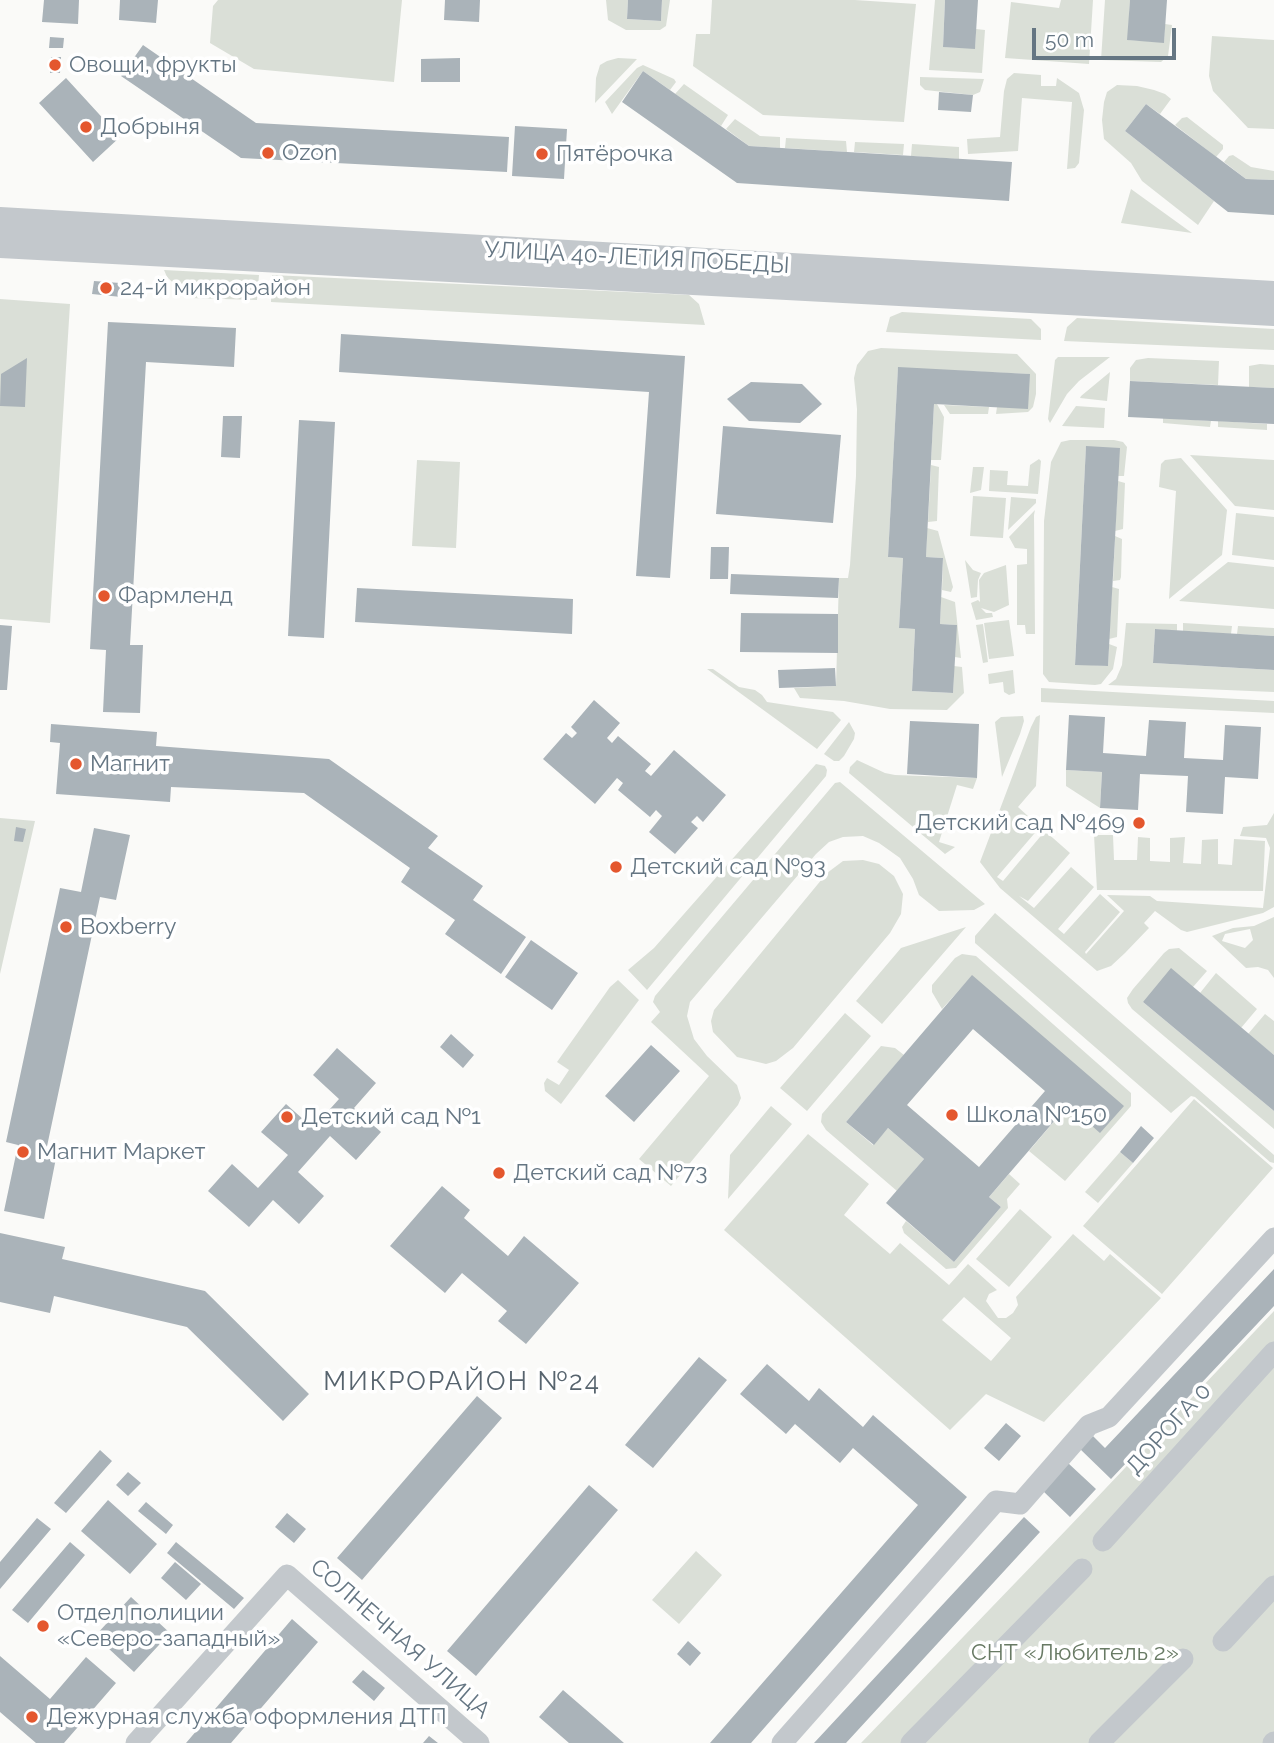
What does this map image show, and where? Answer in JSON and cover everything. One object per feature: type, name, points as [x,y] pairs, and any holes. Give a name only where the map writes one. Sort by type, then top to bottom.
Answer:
[{"type":"street","name":"УЛИЦА 40-ЛЕТИЯ ПОБЕДЫ","points":[[0,220],[583,265],[1066,292],[1274,313]]},
{"type":"street","name":"УЛИЦА 40-ЛЕТИЯ ПОБЕДЫ","points":[[0,245],[583,265]]},
{"type":"street","name":"УЛИЦА 40-ЛЕТИЯ ПОБЕДЫ","points":[[1066,292],[1274,294]]},
{"type":"street","points":[[782,1743],[996,1501],[1020,1504],[1089,1425],[1109,1417],[1274,1238]]},
{"type":"street","name":"ДОРОГА 0","points":[[1103,1541],[1274,1352]]},
{"type":"street","points":[[911,1743],[1082,1569]]},
{"type":"street","name":"СОЛНЕЧНАЯ УЛИЦА","points":[[136,1743],[286,1575],[479,1743]]},
{"type":"street","points":[[1223,1641],[1274,1586]]},
{"type":"street","points":[[1099,1743],[1183,1659]]},
{"type":"green space","points":[[218,0],[402,0],[394,82],[254,69],[210,43],[213,6]]},
{"type":"green space","points":[[606,0],[628,0],[627,19],[661,21],[662,0],[670,0],[666,26],[660,30],[626,30],[608,20]]},
{"type":"green space","points":[[712,0],[855,0],[916,4],[904,122],[763,115],[693,66],[696,34],[710,34]]},
{"type":"green space","points":[[935,0],[945,0],[943,47],[975,48],[976,29],[985,30],[982,73],[929,70]]},
{"type":"green space","points":[[1061,0],[1093,0],[1089,64],[1005,58],[1011,2],[1059,8]]},
{"type":"green space","points":[[1105,0],[1130,0],[1128,40],[1164,42],[1165,24],[1172,25],[1168,56],[1161,62],[1101,60]]},
{"type":"green space","points":[[1212,36],[1274,40],[1274,129],[1248,128],[1213,91],[1209,76]]},
{"type":"green space","points":[[618,58],[637,59],[595,103],[596,78],[600,65]]},
{"type":"green space","points":[[643,65],[676,82],[670,90],[643,71],[612,114],[605,102]]},
{"type":"green space","points":[[1014,73],[1041,75],[1041,86],[1056,86],[1057,78],[1079,93],[1084,110],[1079,163],[1075,168],[1067,169],[1072,102],[1022,98],[1018,151],[968,154],[967,139],[1000,137],[1004,91],[1007,79]]},
{"type":"green space","points":[[920,77],[984,79],[980,92],[973,95],[925,90],[920,85]]},
{"type":"green space","points":[[684,84],[728,115],[721,126],[675,94]]},
{"type":"green space","points":[[1117,85],[1154,90],[1171,99],[1160,114],[1146,104],[1125,131],[1214,201],[1198,225],[1142,181],[1131,163],[1104,139],[1104,102],[1107,92]]},
{"type":"green space","points":[[1187,117],[1223,145],[1216,157],[1175,125]]},
{"type":"green space","points":[[735,119],[760,136],[780,137],[780,148],[749,146],[726,129]]},
{"type":"green space","points":[[786,138],[846,141],[847,152],[785,148]]},
{"type":"green space","points":[[855,142],[904,144],[903,155],[854,152]]},
{"type":"green space","points":[[912,144],[959,147],[959,159],[911,156]]},
{"type":"green space","points":[[1233,155],[1251,167],[1274,171],[1274,180],[1246,179],[1224,162]]},
{"type":"green space","points":[[1131,189],[1192,233],[1121,223]]},
{"type":"green space","points":[[164,270],[259,275],[257,300],[189,298],[167,277]]},
{"type":"green space","points":[[272,275],[689,295],[699,304],[705,325],[271,302]]},
{"type":"green space","points":[[0,299],[70,304],[50,623],[0,619]]},
{"type":"green space","points":[[902,312],[1031,319],[1041,329],[1041,340],[886,332],[890,317]]},
{"type":"green space","points":[[1077,318],[1274,329],[1274,350],[1064,341],[1067,327]]},
{"type":"green space","points":[[881,348],[1017,354],[1036,374],[1036,394],[1033,407],[1028,412],[996,414],[997,407],[1029,374],[898,368],[888,557],[903,558],[899,628],[915,629],[912,691],[953,693],[954,666],[962,667],[964,693],[947,710],[890,709],[844,701],[800,698],[794,688],[836,686],[839,578],[848,578],[856,476],[857,409],[854,378],[857,365],[868,351]]},
{"type":"green space","points":[[1058,357],[1110,357],[1067,394],[1050,423],[1048,419],[1055,360]]},
{"type":"green space","points":[[1148,358],[1219,361],[1218,385],[1130,381],[1130,368],[1136,360]]},
{"type":"green space","points":[[1274,365],[1274,388],[1249,387],[1249,366]]},
{"type":"green space","points":[[1110,372],[1107,401],[1080,398],[1081,396]]},
{"type":"green space","points":[[934,404],[937,404],[944,417],[941,460],[931,460]]},
{"type":"green space","points":[[944,405],[989,407],[988,414],[950,414]]},
{"type":"green space","points":[[1076,406],[1105,408],[1104,428],[1062,426]]},
{"type":"green space","points":[[1163,418],[1211,421],[1210,427],[1163,423]]},
{"type":"green space","points":[[1218,421],[1267,424],[1267,430],[1218,427]]},
{"type":"green space","points":[[1114,440],[1123,442],[1127,447],[1124,476],[1118,476],[1086,447],[1075,664],[1108,666],[1109,644],[1117,647],[1113,669],[1101,684],[1095,685],[1049,682],[1043,674],[1044,521],[1051,462],[1061,442]]},
{"type":"green space","points":[[1190,455],[1274,460],[1274,510],[1235,506]]},
{"type":"green space","points":[[1181,458],[1227,510],[1222,555],[1169,599],[1176,491],[1159,487],[1161,464],[1165,460]]},
{"type":"green space","points":[[1039,459],[1038,494],[989,491],[990,470],[1008,471],[1007,485],[1028,486],[1030,465]]},
{"type":"green space","points":[[417,460],[460,462],[456,548],[412,546]]},
{"type":"green space","points":[[931,465],[939,467],[937,521],[928,522]]},
{"type":"green space","points":[[973,467],[984,467],[981,490],[970,493]]},
{"type":"green space","points":[[1118,481],[1125,483],[1123,529],[1115,531]]},
{"type":"green space","points":[[973,496],[1006,498],[1003,538],[970,536]]},
{"type":"green space","points":[[1011,497],[1036,499],[1036,503],[1008,530]]},
{"type":"green space","points":[[1035,510],[1035,634],[1026,634],[1025,625],[1017,625],[1017,565],[1027,564],[1027,549],[1015,548],[1009,537]]},
{"type":"green space","points":[[1236,513],[1274,517],[1274,560],[1232,555]]},
{"type":"green space","points":[[927,528],[938,531],[953,587],[951,592],[942,590],[943,558],[926,557]]},
{"type":"green space","points":[[1115,536],[1122,539],[1121,577],[1120,580],[1113,581]]},
{"type":"green space","points":[[965,560],[973,570],[981,573],[977,597],[971,598]]},
{"type":"green space","points":[[1228,562],[1274,567],[1274,609],[1179,601]]},
{"type":"green space","points":[[1006,565],[1009,605],[994,612],[981,608],[986,613],[992,613],[993,617],[976,620],[971,603],[978,600],[980,602],[979,580],[984,573]]},
{"type":"green space","points":[[1112,587],[1119,589],[1117,637],[1109,639]]},
{"type":"green space","points":[[941,597],[955,602],[961,658],[955,657],[956,625],[940,624]]},
{"type":"green space","points":[[1009,620],[1014,656],[989,659],[984,623]]},
{"type":"green space","points":[[1126,623],[1177,624],[1177,631],[1155,629],[1153,663],[1274,670],[1274,692],[1108,685],[1116,679],[1122,665]]},
{"type":"green space","points":[[1183,623],[1232,626],[1231,634],[1183,631]]},
{"type":"green space","points":[[983,624],[988,662],[983,663],[976,625]]},
{"type":"green space","points":[[1238,626],[1274,628],[1274,636],[1237,634]]},
{"type":"green space","points":[[707,669],[713,669],[739,687],[755,690],[767,702],[833,712],[841,720],[817,749]]},
{"type":"green space","points":[[1013,670],[1015,693],[1009,695],[1004,692],[1003,682],[989,684],[988,674]]},
{"type":"green space","points":[[1041,688],[1274,701],[1274,713],[1041,702]]},
{"type":"green space","points":[[1040,715],[1036,786],[1018,807],[1040,827],[997,877],[1003,881],[1045,831],[1070,853],[1028,901],[1019,896],[1034,908],[1071,867],[1094,887],[1058,929],[1064,934],[1100,894],[1120,912],[1086,954],[1124,911],[1107,895],[1150,896],[1157,901],[1263,908],[1270,848],[1266,838],[1240,836],[1243,827],[1267,825],[1274,813],[1274,907],[1263,913],[1187,932],[1155,911],[1144,923],[1149,928],[1125,953],[1111,966],[1097,971],[1000,888],[980,862],[1031,727]]},
{"type":"green space","points":[[1023,716],[1020,734],[1002,777],[995,722],[1001,717]]},
{"type":"green space","points":[[849,722],[855,733],[854,739],[844,756],[839,761],[834,761],[824,754]]},
{"type":"green space","points":[[857,760],[895,775],[977,778],[973,789],[957,785],[939,842],[955,847],[945,854],[849,773],[850,767]]},
{"type":"green space","points":[[816,764],[825,766],[826,776],[647,990],[628,970],[654,948]]},
{"type":"green space","points":[[1066,770],[1102,772],[1100,808],[1066,786]]},
{"type":"green space","points":[[840,782],[985,904],[974,910],[939,911],[919,895],[900,858],[879,843],[863,836],[843,837],[829,842],[690,1002],[687,1016],[694,1039],[707,1056],[737,1085],[741,1098],[671,1186],[639,1159],[709,1076],[651,1022],[660,1012],[653,1002],[655,996],[835,783]]},
{"type":"green space","points":[[0,818],[35,821],[0,974]]},
{"type":"green space","points":[[1094,835],[1113,835],[1114,860],[1137,860],[1138,837],[1150,838],[1150,861],[1170,862],[1170,838],[1185,837],[1183,863],[1201,864],[1202,840],[1218,839],[1218,864],[1232,865],[1234,839],[1265,841],[1263,891],[1097,890]]},
{"type":"green space","points":[[863,860],[879,864],[894,876],[903,894],[901,914],[890,933],[793,1048],[776,1061],[766,1064],[737,1057],[713,1032],[711,1021],[714,1010],[827,873],[843,861]]},
{"type":"green space","points":[[995,913],[1274,1155],[1274,1163],[1195,1097],[1191,1096],[1171,1113],[975,943],[975,936]]},
{"type":"green space","points":[[1274,917],[1274,978],[1268,970],[1246,968],[1212,936],[1233,928],[1254,926]],"holes":[[[1250,929],[1253,940],[1245,948],[1222,941],[1225,934]]]},
{"type":"green space","points":[[966,927],[882,1024],[856,1001],[901,948]]},
{"type":"green space","points":[[1179,948],[1207,971],[1193,987],[1143,1002],[1274,1111],[1274,1129],[1128,1003],[1127,998],[1133,989],[1164,953],[1169,949]]},
{"type":"green space","points":[[962,954],[976,956],[1131,1093],[1131,1106],[1065,1181],[1029,1151],[1068,1105],[972,976],[942,1009],[932,992],[932,985],[955,958]]},
{"type":"green space","points":[[1216,973],[1257,1009],[1241,1028],[1200,993]]},
{"type":"green space","points":[[618,980],[639,1000],[561,1104],[545,1091],[544,1083],[547,1078],[559,1085],[569,1070],[557,1062],[610,987]]},
{"type":"green space","points":[[845,1013],[871,1036],[807,1111],[780,1088]]},
{"type":"green space","points":[[1265,1014],[1274,1021],[1274,1055],[1248,1034]]},
{"type":"green space","points":[[881,1046],[895,1048],[904,1055],[846,1122],[873,1145],[888,1128],[924,1159],[897,1191],[826,1130],[821,1122],[822,1114]]},
{"type":"green space","points":[[1194,1099],[1273,1168],[1162,1294],[1083,1226]]},
{"type":"green space","points":[[771,1106],[792,1124],[728,1199],[730,1155]]},
{"type":"green space","points":[[808,1134],[869,1184],[844,1215],[890,1254],[900,1243],[949,1285],[968,1264],[997,1290],[989,1294],[986,1301],[998,1318],[1006,1318],[1013,1313],[1018,1305],[1016,1297],[1073,1234],[1104,1261],[1110,1254],[1161,1298],[1044,1422],[986,1394],[950,1430],[724,1230]],"holes":[[[964,1297],[1011,1338],[991,1361],[942,1320]]]},
{"type":"green space","points":[[1120,1152],[1133,1163],[1098,1203],[1085,1192]]},
{"type":"green space","points":[[1009,1174],[1020,1184],[1007,1199],[1008,1208],[956,1268],[946,1269],[904,1233],[902,1227],[906,1221],[954,1262],[1001,1207],[989,1197]]},
{"type":"green space","points":[[1020,1209],[1052,1237],[1009,1287],[976,1259]]},
{"type":"green space","name":"СНТ «Любитель 2»","points":[[1274,1311],[1274,1743],[861,1743],[1068,1528]]},
{"type":"green space","points":[[696,1551],[722,1575],[679,1624],[652,1600]]},
{"type":"building","points":[[44,0],[79,0],[78,24],[42,22]]},
{"type":"building","points":[[120,0],[158,0],[156,23],[119,20]]},
{"type":"building","points":[[445,0],[480,0],[479,22],[444,20]]},
{"type":"building","points":[[628,0],[662,0],[661,21],[627,19]]},
{"type":"building","points":[[945,0],[978,0],[975,49],[943,47]]},
{"type":"building","points":[[1130,0],[1167,0],[1164,43],[1127,40]]},
{"type":"building","points":[[50,37],[64,38],[63,48],[49,48]]},
{"type":"building","points":[[143,45],[256,123],[509,137],[507,172],[241,158],[121,76]]},
{"type":"building","points":[[51,57],[61,57],[60,73],[50,73]]},
{"type":"building","points":[[460,58],[460,82],[421,82],[421,59]]},
{"type":"building","points":[[643,71],[749,146],[1012,162],[1009,201],[737,183],[622,102]]},
{"type":"building","name":"Добрыня","points":[[66,78],[120,137],[93,162],[39,103]]},
{"type":"building","points":[[939,92],[973,95],[971,112],[938,110]]},
{"type":"building","points":[[1146,104],[1246,179],[1274,180],[1274,215],[1228,212],[1125,131]]},
{"type":"building","points":[[515,126],[567,129],[564,179],[512,176]]},
{"type":"building","points":[[94,281],[133,284],[131,298],[92,294]]},
{"type":"building","points":[[108,322],[236,328],[234,367],[146,362],[130,645],[143,645],[140,713],[103,712],[106,650],[90,649]]},
{"type":"building","points":[[341,334],[685,356],[670,578],[636,576],[649,392],[339,372]]},
{"type":"building","points":[[27,358],[25,407],[0,406],[1,374]]},
{"type":"building","points":[[898,367],[1030,374],[1028,409],[934,404],[926,557],[943,558],[940,624],[957,625],[953,693],[912,691],[915,629],[899,628],[903,558],[888,557]]},
{"type":"building","points":[[1130,381],[1274,388],[1274,424],[1128,417]]},
{"type":"building","points":[[751,382],[802,384],[822,404],[800,423],[749,421],[727,399]]},
{"type":"building","points":[[223,416],[242,416],[240,458],[221,457]]},
{"type":"building","points":[[299,420],[335,422],[324,638],[288,636]]},
{"type":"building","points":[[723,426],[841,435],[833,523],[716,514]]},
{"type":"building","points":[[1086,446],[1120,448],[1108,666],[1075,665]]},
{"type":"building","points":[[711,547],[729,547],[728,579],[710,579]]},
{"type":"building","points":[[731,574],[839,578],[838,598],[730,594]]},
{"type":"building","points":[[357,588],[573,599],[572,634],[355,622]]},
{"type":"building","points":[[741,613],[838,614],[838,653],[740,652]]},
{"type":"building","points":[[0,625],[12,626],[7,690],[0,690]]},
{"type":"building","points":[[1155,629],[1274,636],[1274,670],[1153,663]]},
{"type":"building","points":[[835,668],[836,686],[779,688],[778,670]]},
{"type":"building","points":[[594,700],[620,723],[607,738],[612,743],[618,736],[651,764],[645,771],[651,776],[674,750],[726,795],[703,822],[697,816],[691,822],[698,828],[675,854],[649,832],[662,816],[656,810],[650,817],[618,790],[623,783],[617,778],[595,804],[543,759],[566,733],[572,738],[577,733],[571,727]]},
{"type":"building","points":[[1069,715],[1105,717],[1103,753],[1146,756],[1149,720],[1186,722],[1184,758],[1223,760],[1225,725],[1261,727],[1258,779],[1225,777],[1223,814],[1186,812],[1188,776],[1140,774],[1138,810],[1100,808],[1102,772],[1066,770]]},
{"type":"building","points":[[910,721],[979,724],[977,778],[907,774]]},
{"type":"building","points":[[51,724],[157,732],[156,746],[329,759],[438,836],[428,848],[483,886],[473,900],[526,937],[501,974],[445,934],[455,920],[401,882],[410,868],[304,793],[171,787],[170,802],[56,794],[60,743],[50,742]]},
{"type":"building","points":[[16,827],[26,829],[23,842],[14,841]]},
{"type":"building","points":[[94,828],[130,835],[116,900],[100,897],[46,1151],[57,1153],[44,1219],[4,1211],[18,1145],[6,1142],[60,888],[81,892]]},
{"type":"building","points":[[531,940],[578,973],[552,1010],[505,977]]},
{"type":"building","points":[[1171,968],[1274,1055],[1274,1111],[1143,1002]]},
{"type":"building","points":[[972,975],[1124,1106],[1100,1133],[1068,1105],[989,1197],[1001,1207],[954,1262],[886,1203],[924,1159],[888,1128],[874,1145],[846,1122]],"holes":[[[973,1029],[1045,1091],[979,1167],[907,1105]]]},
{"type":"building","points":[[451,1034],[474,1055],[463,1068],[440,1047]]},
{"type":"building","points":[[651,1045],[680,1071],[634,1122],[605,1096]]},
{"type":"building","points":[[337,1048],[376,1083],[354,1108],[381,1132],[356,1160],[330,1136],[298,1172],[324,1196],[299,1224],[273,1200],[249,1227],[208,1191],[232,1164],[258,1188],[288,1155],[261,1132],[286,1104],[313,1128],[339,1099],[313,1075]]},
{"type":"building","points":[[1141,1126],[1154,1138],[1133,1163],[1120,1152]]},
{"type":"building","points":[[442,1186],[470,1210],[464,1218],[508,1256],[524,1236],[579,1283],[526,1344],[498,1321],[507,1311],[462,1273],[445,1293],[390,1246]]},
{"type":"building","points":[[0,1233],[65,1247],[62,1259],[205,1291],[309,1394],[283,1421],[187,1327],[54,1296],[50,1313],[0,1302]]},
{"type":"building","points":[[1274,1269],[1274,1306],[1111,1479],[1080,1449],[1093,1436],[1105,1448]]},
{"type":"building","points":[[699,1357],[727,1380],[653,1468],[625,1445]]},
{"type":"building","points":[[767,1364],[809,1401],[819,1388],[863,1427],[873,1415],[967,1497],[751,1743],[710,1743],[918,1505],[853,1448],[840,1463],[795,1424],[786,1434],[740,1394]]},
{"type":"building","points":[[477,1396],[502,1418],[362,1580],[337,1558]]},
{"type":"building","points":[[1006,1423],[1021,1436],[999,1461],[984,1448]]},
{"type":"building","points":[[100,1450],[112,1461],[66,1513],[54,1503]]},
{"type":"building","points":[[1068,1463],[1096,1489],[1070,1517],[1043,1491]]},
{"type":"building","points":[[128,1472],[141,1483],[128,1496],[116,1485]]},
{"type":"building","points":[[589,1485],[618,1510],[476,1676],[447,1651]]},
{"type":"building","points":[[108,1500],[157,1544],[130,1574],[81,1531]]},
{"type":"building","points":[[146,1502],[173,1525],[166,1534],[138,1511]]},
{"type":"building","points":[[287,1513],[306,1529],[294,1543],[275,1527]]},
{"type":"building","points":[[1024,1517],[1040,1532],[846,1743],[814,1743]]},
{"type":"building","points":[[37,1518],[51,1529],[0,1589],[0,1562]]},
{"type":"building","points":[[70,1542],[85,1555],[28,1623],[12,1610]]},
{"type":"building","points":[[176,1542],[244,1598],[234,1609],[167,1553]]},
{"type":"building","points":[[175,1562],[201,1584],[186,1600],[161,1578]]},
{"type":"building","points":[[131,1597],[170,1633],[134,1672],[95,1636]]},
{"type":"building","points":[[292,1619],[318,1642],[231,1743],[186,1743]]},
{"type":"building","points":[[688,1641],[701,1653],[690,1666],[677,1654]]},
{"type":"building","points":[[0,1656],[50,1699],[86,1657],[116,1683],[64,1743],[36,1743],[0,1712]]},
{"type":"building","points":[[363,1670],[385,1688],[374,1701],[352,1682]]},
{"type":"building","points":[[563,1690],[624,1743],[569,1743],[539,1717]]},
{"type":"building","points":[[429,1736],[438,1743],[423,1743]]},
{"type":"place","name":"Овощи, фрукты","points":[[55,65]]},
{"type":"place","name":"Добрыня","points":[[86,127]]},
{"type":"place","name":"Ozon","points":[[268,153]]},
{"type":"place","name":"Пятёрочка","points":[[542,154]]},
{"type":"place","name":"24-й микрорайон","points":[[106,288]]},
{"type":"place","name":"Фармленд","points":[[104,596]]},
{"type":"place","name":"Магнит","points":[[76,764]]},
{"type":"place","name":"Детский сад №469","points":[[1139,823]]},
{"type":"place","name":"Детский сад №93","points":[[616,867]]},
{"type":"place","name":"Boxberry","points":[[66,927]]},
{"type":"place","name":"Школа №150","points":[[952,1115]]},
{"type":"place","name":"Детский сад №1","points":[[287,1117]]},
{"type":"place","name":"Магнит Маркет","points":[[23,1152]]},
{"type":"place","name":"Детский сад №73","points":[[499,1173]]},
{"type":"place","name":"Отдел полиции «Северо-западный»","points":[[43,1626]]},
{"type":"place","name":"Дежурная служба оформления ДТП","points":[[32,1717]]},
{"type":"district","name":"МИКРОРАЙОН №24","points":[[462,1382]]}]
